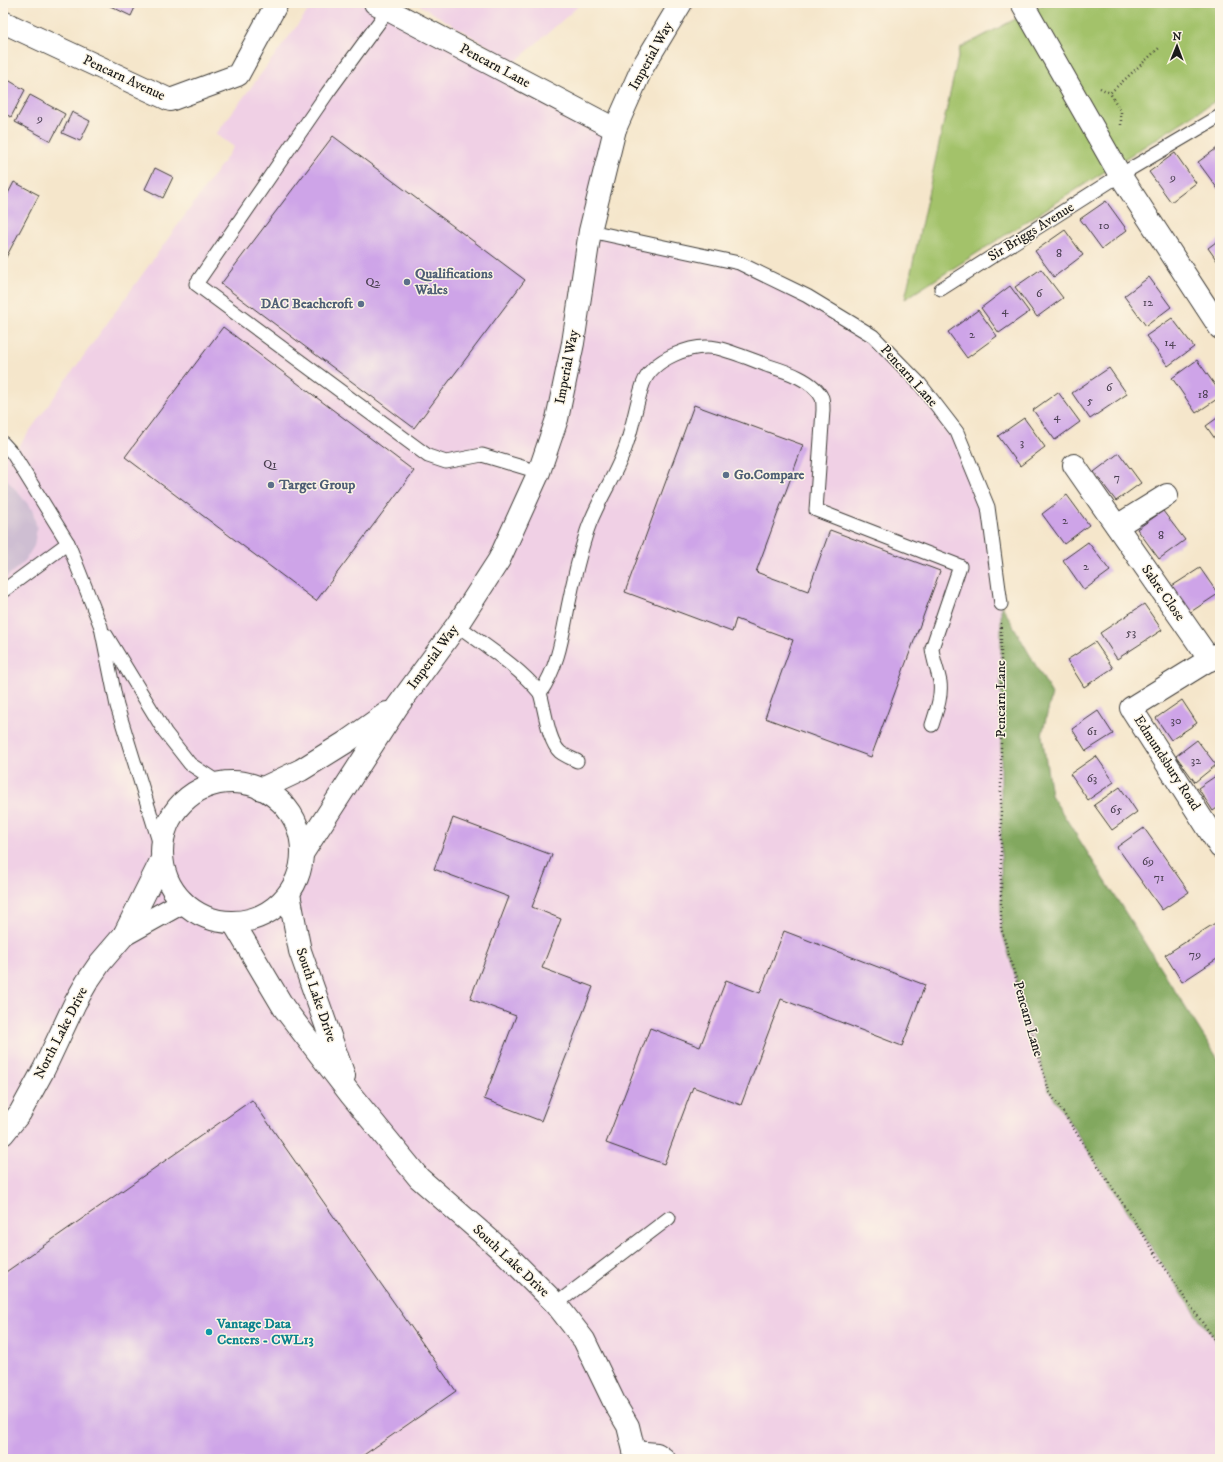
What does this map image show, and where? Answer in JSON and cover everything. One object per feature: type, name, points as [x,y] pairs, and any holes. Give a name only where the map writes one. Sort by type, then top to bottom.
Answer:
[{"type":"street","name":"Pencarn Avenue","points":[[3,22],[170,100],[238,75],[277,3]]},
{"type":"street","name":"Imperial Way","points":[[302,854],[396,707],[457,625],[499,560],[539,472],[557,419],[573,343],[590,231],[615,129],[642,68],[681,3]]},
{"type":"street","points":[[1022,3],[1120,175],[1220,328]]},
{"type":"street","name":"Pencarn Lane","points":[[382,6],[615,129]]},
{"type":"street","name":"Sabre Close","points":[[1074,465],[1117,526],[1215,657]]},
{"type":"street","points":[[1117,526],[1168,495]]},
{"type":"street","name":"Edmundsbury Road","points":[[1215,657],[1131,708],[1220,847]]},
{"type":"street","name":"Imperial Way","points":[[261,789],[301,770],[346,742],[396,707]]},
{"type":"street","name":"Imperial Way","points":[[230,781],[254,784],[284,804],[292,815],[301,838],[302,854],[297,878],[289,894],[271,910],[258,917],[240,922],[226,922],[202,916],[190,909],[173,892],[164,872],[161,854],[169,819],[178,805],[197,790],[209,784],[219,783],[230,781]]},
{"type":"street","name":"North Lake Drive","points":[[3,1134],[20,1113],[44,1069],[75,1003],[87,982],[100,963],[124,935],[161,854]]},
{"type":"street","name":"South Lake Drive","points":[[289,894],[300,951],[352,1095]]},
{"type":"street","name":"North Lake Drive","points":[[124,935],[183,902]]},
{"type":"street","name":"South Lake Drive","points":[[233,922],[284,1008],[419,1178],[507,1255],[556,1304],[584,1340],[615,1404],[628,1426],[635,1455],[657,1454],[664,1459]]},
{"type":"lane","points":[[382,6],[328,92],[196,284],[428,456],[446,462],[482,455],[539,472]]},
{"type":"lane","name":"Sir Briggs Avenue","points":[[941,289],[1120,175],[1220,116]]},
{"type":"lane","name":"Pencarn Lane","points":[[590,231],[739,263],[807,296],[873,336],[920,384],[957,432],[988,507],[1001,604]]},
{"type":"lane","points":[[540,693],[548,681],[556,663],[576,568],[587,531],[600,501],[616,472],[626,445],[644,383],[650,372],[660,362],[672,356],[700,348],[716,348],[797,375],[816,390],[822,398],[823,410],[816,510],[960,566],[932,648],[940,682],[939,700],[932,725]]},
{"type":"lane","points":[[3,443],[13,454],[68,543],[101,627],[165,732],[190,764],[219,783]]},
{"type":"lane","points":[[3,591],[68,543]]},
{"type":"lane","points":[[457,625],[531,682],[540,693],[550,734],[554,743],[560,752],[577,761]]},
{"type":"lane","points":[[101,627],[117,706],[161,854]]},
{"type":"lane","points":[[556,1304],[669,1218]]},
{"type":"path","points":[[1121,130],[1122,112],[1110,93],[1159,48]]},
{"type":"path","name":"Pencarn Lane","points":[[1001,604],[1001,928],[1049,1091],[1184,1297],[1220,1347]]},
{"type":"shaded area","points":[[314,3],[375,3],[615,129],[590,231],[739,263],[873,336],[957,432],[988,507],[1001,604],[1049,1091],[1184,1297],[1220,1347],[1220,1459],[3,1459],[3,443],[13,454],[234,147],[216,134]]},
{"type":"shaded area","points":[[416,3],[582,3],[515,62]]},
{"type":"shaded area","points":[[3,475],[32,509],[37,528],[34,546],[24,562],[3,580]]},
{"type":"green space","points":[[1046,3],[1220,3],[1220,98],[905,299],[960,48]]},
{"type":"green space","points":[[1001,604],[1052,694],[1042,735],[1051,795],[1220,1062],[1220,1347],[1184,1297],[1049,1091],[1001,928]]},
{"type":"building","points":[[104,3],[137,3],[131,16]]},
{"type":"building","points":[[3,77],[25,90],[11,117],[3,113]]},
{"type":"building","points":[[30,95],[65,114],[51,141],[15,122]]},
{"type":"building","points":[[72,112],[90,121],[80,141],[62,133]]},
{"type":"building","points":[[333,136],[525,280],[414,428],[221,284]]},
{"type":"building","points":[[1220,146],[1220,192],[1198,162]]},
{"type":"building","points":[[1175,153],[1196,183],[1171,202],[1149,172]]},
{"type":"building","points":[[155,168],[173,177],[163,198],[145,189]]},
{"type":"building","points":[[14,182],[39,195],[3,263],[3,203]]},
{"type":"building","points":[[1106,201],[1127,230],[1102,249],[1080,219]]},
{"type":"building","points":[[1065,230],[1083,255],[1054,277],[1035,251]]},
{"type":"building","points":[[1220,239],[1220,265],[1208,248]]},
{"type":"building","points":[[1041,269],[1063,298],[1037,317],[1015,287]]},
{"type":"building","points":[[1149,277],[1171,307],[1146,326],[1124,296]]},
{"type":"building","points":[[1010,286],[1029,312],[999,333],[981,308]]},
{"type":"building","points":[[978,310],[997,336],[967,358],[948,332]]},
{"type":"building","points":[[1172,318],[1194,347],[1168,366],[1146,336]]},
{"type":"building","points":[[223,327],[414,471],[316,601],[125,457]]},
{"type":"building","points":[[1197,360],[1220,392],[1220,397],[1196,413],[1172,378]]},
{"type":"building","points":[[1109,368],[1127,394],[1090,419],[1072,393]]},
{"type":"building","points":[[1058,392],[1080,422],[1055,440],[1033,410]]},
{"type":"building","points":[[694,405],[803,445],[756,572],[808,591],[830,530],[940,571],[871,757],[765,718],[793,640],[736,619],[732,632],[625,592]]},
{"type":"building","points":[[1220,416],[1220,446],[1206,426]]},
{"type":"building","points":[[1024,418],[1045,447],[1020,466],[998,436]]},
{"type":"building","points":[[1119,453],[1141,483],[1116,501],[1094,472]]},
{"type":"building","points":[[1067,495],[1089,525],[1064,544],[1042,514]]},
{"type":"building","points":[[1163,511],[1185,540],[1159,559],[1137,529]]},
{"type":"building","points":[[1088,542],[1110,571],[1084,590],[1063,560]]},
{"type":"building","points":[[1200,568],[1218,594],[1189,613],[1172,586]]},
{"type":"building","points":[[1144,604],[1162,630],[1117,659],[1100,633]]},
{"type":"building","points":[[1095,642],[1113,668],[1084,687],[1067,660]]},
{"type":"building","points":[[1182,700],[1197,723],[1171,740],[1156,718]]},
{"type":"building","points":[[1098,711],[1113,734],[1086,751],[1072,729]]},
{"type":"building","points":[[1197,740],[1216,765],[1195,782],[1176,756]]},
{"type":"building","points":[[1096,756],[1114,782],[1088,800],[1070,774]]},
{"type":"building","points":[[1220,773],[1220,806],[1213,811],[1198,788]]},
{"type":"building","points":[[1120,787],[1137,812],[1112,830],[1094,805]]},
{"type":"building","points":[[453,818],[552,855],[532,907],[561,919],[542,968],[593,987],[541,1121],[484,1099],[516,1016],[470,999],[509,897],[434,869]]},
{"type":"building","points":[[1144,828],[1189,892],[1162,910],[1117,847]]},
{"type":"building","points":[[1220,920],[1220,957],[1182,982],[1165,955]]},
{"type":"building","points":[[784,931],[925,985],[902,1046],[781,999],[741,1105],[693,1087],[664,1164],[606,1143],[650,1028],[700,1047],[726,980],[760,993]]},
{"type":"building","name":"Vantage Data Centers - CWL13","points":[[252,1100],[456,1391],[358,1459],[3,1459],[3,1274]]},
{"type":"place","name":"Qualifications Wales","points":[[407,282]]},
{"type":"place","name":"DAC Beachcroft","points":[[361,304]]},
{"type":"place","name":"Go.Compare","points":[[726,475]]},
{"type":"place","name":"Target Group","points":[[271,485]]},
{"type":"place","name":"Vantage Data Centers - CWL13","points":[[209,1332]]}]
